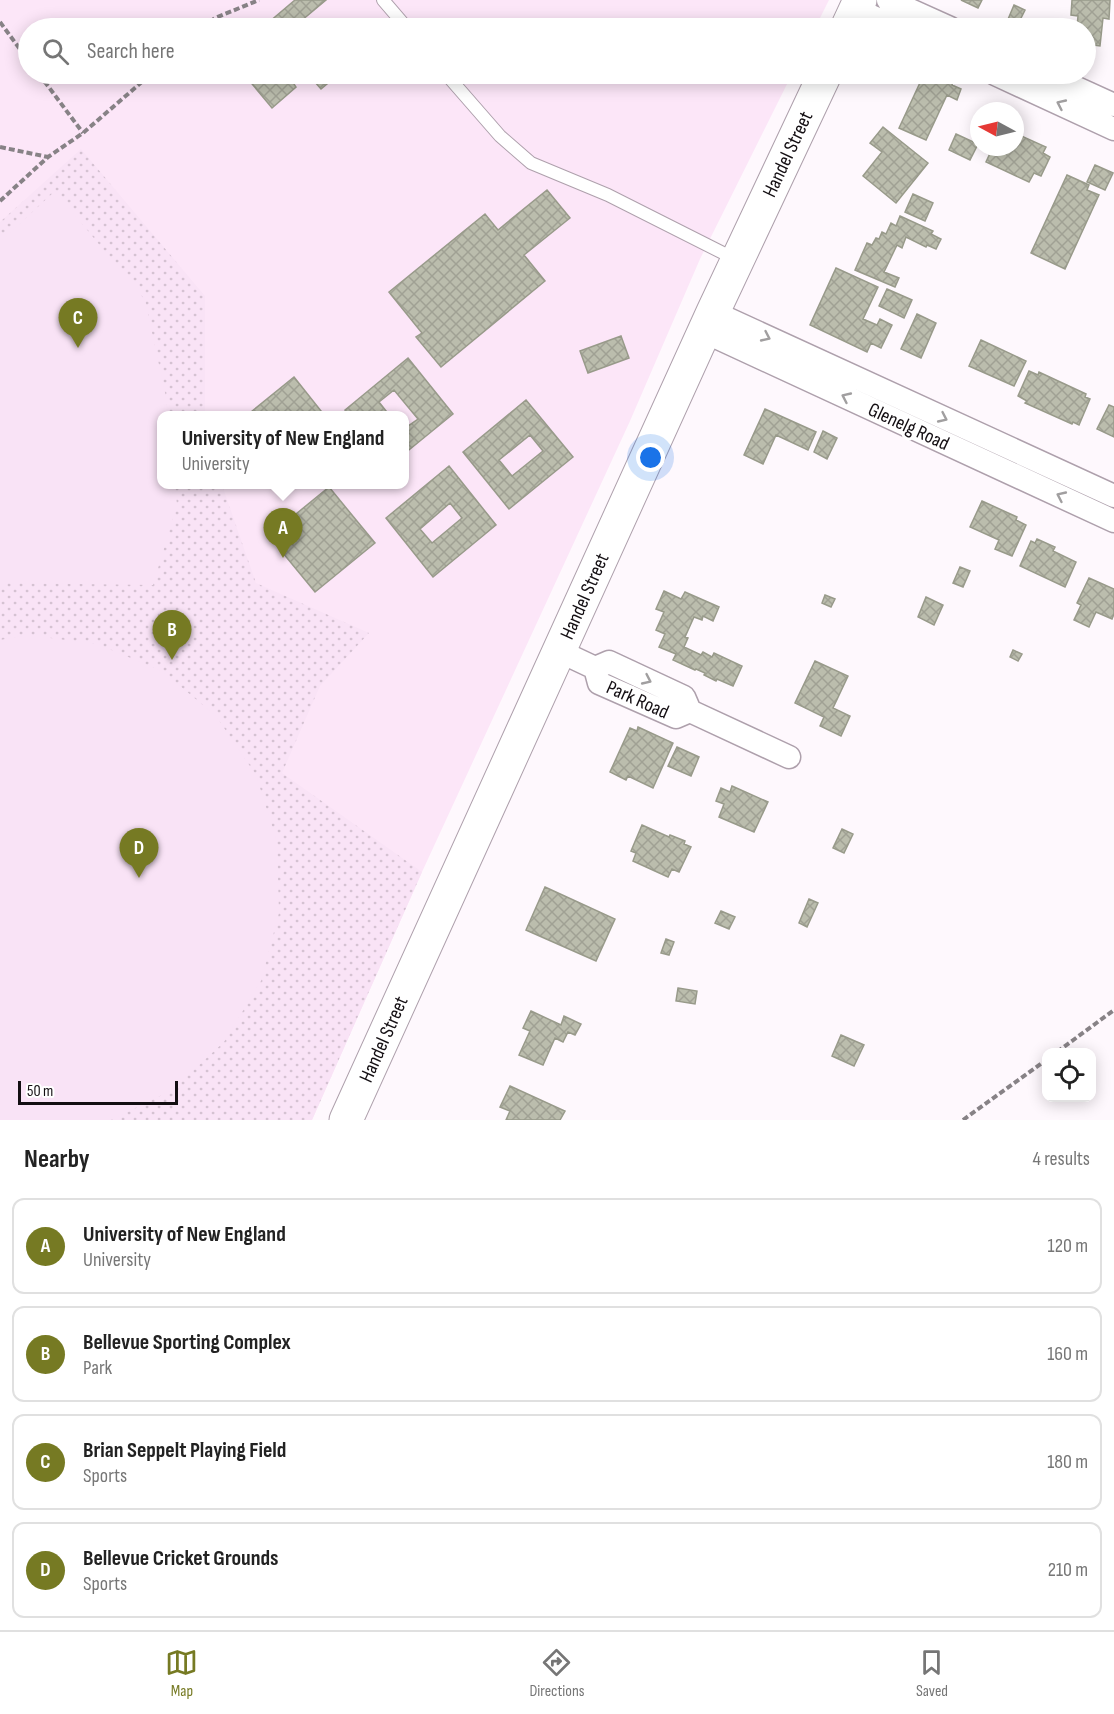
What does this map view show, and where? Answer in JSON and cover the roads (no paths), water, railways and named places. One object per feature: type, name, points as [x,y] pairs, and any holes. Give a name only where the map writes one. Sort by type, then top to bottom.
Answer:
[{"type":"street","points":[[888,0],[928,18]]},
{"type":"street","points":[[854,13],[868,18]]},
{"type":"street","name":"Handel Street","points":[[346,1120],[737,260],[820,84]]},
{"type":"street","points":[[1017,84],[1114,129]]},
{"type":"street","points":[[1068,84],[1114,105]]},
{"type":"street","name":"Glenelg Road","points":[[709,322],[1114,496]]},
{"type":"street","name":"Glenelg Road","points":[[709,322],[1114,521]]},
{"type":"street","name":"Park Road","points":[[559,651],[595,668],[599,683],[676,717],[690,711],[789,757]]},
{"type":"lane","points":[[383,0],[398,18]]},
{"type":"lane","points":[[455,84],[500,135],[531,163],[608,195],[737,260]]},
{"type":"place","name":"Brian Seppelt Playing Field","points":[[78,348]]},
{"type":"place","name":"University of New England","points":[[283,558]]},
{"type":"place","name":"Bellevue Sporting Complex","points":[[172,660]]},
{"type":"place","name":"Bellevue Cricket Grounds","points":[[139,878]]}]
